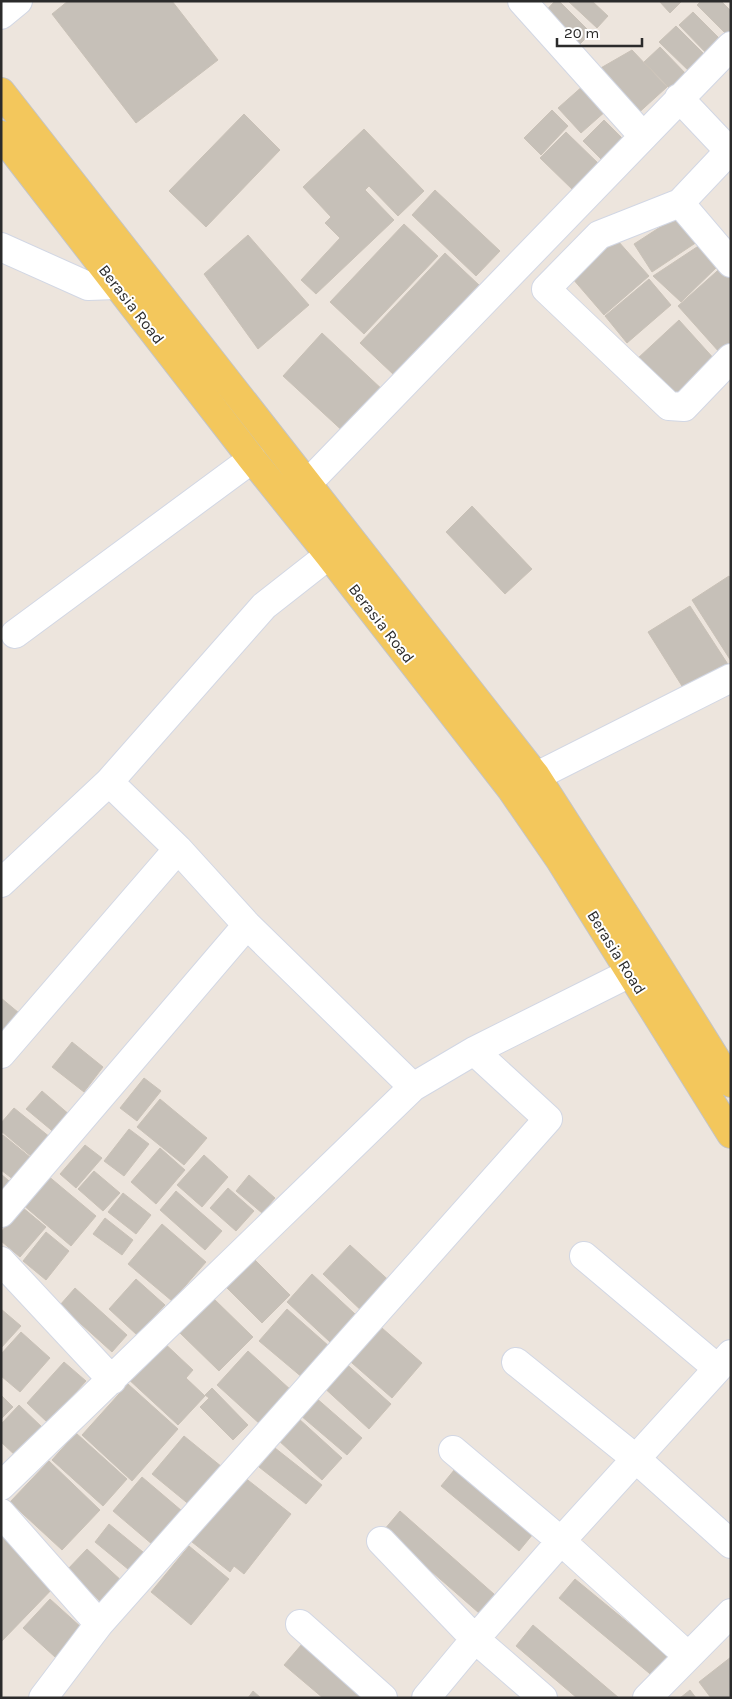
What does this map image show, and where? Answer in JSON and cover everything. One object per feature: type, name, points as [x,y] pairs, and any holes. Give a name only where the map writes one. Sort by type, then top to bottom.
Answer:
[{"type":"main road","name":"Berasia Road","points":[[1,92],[536,776],[731,1083]]},
{"type":"main road","name":"Berasia Road","points":[[1,135],[252,460],[329,555],[511,789],[560,860],[731,1134]]},
{"type":"street","points":[[1,15],[18,1]]},
{"type":"street","points":[[522,1],[643,136]]},
{"type":"street","points":[[285,500],[307,484],[731,46]]},
{"type":"street","points":[[546,289],[599,235],[680,203],[730,152],[679,98]]},
{"type":"street","points":[[680,203],[731,263]]},
{"type":"street","points":[[1,247],[88,286],[117,285]]},
{"type":"street","points":[[521,265],[669,406],[684,407],[731,358]]},
{"type":"street","points":[[15,634],[252,460]]},
{"type":"street","points":[[1,883],[109,782],[264,606],[329,555]]},
{"type":"street","points":[[511,789],[731,678]]},
{"type":"street","points":[[109,782],[178,849],[247,925],[413,1087]]},
{"type":"street","points":[[1,1054],[178,849]]},
{"type":"street","points":[[1,1213],[247,925]]},
{"type":"street","points":[[1,1486],[413,1087],[474,1051],[630,973],[656,963]]},
{"type":"street","points":[[43,1698],[99,1624],[548,1118],[474,1051]]},
{"type":"street","points":[[426,1698],[635,1458],[724,1361],[584,1256]]},
{"type":"street","points":[[1,1261],[112,1380]]},
{"type":"street","points":[[516,1362],[635,1458],[731,1544]]},
{"type":"street","points":[[453,1450],[561,1542],[688,1656]]},
{"type":"street","points":[[1,1513],[99,1624]]},
{"type":"street","points":[[381,1541],[476,1639],[543,1698]]},
{"type":"street","points":[[647,1698],[731,1612]]},
{"type":"street","points":[[300,1624],[383,1698]]},
{"type":"building","points":[[68,1],[172,1],[218,60],[136,123],[52,14]]},
{"type":"building","points":[[555,1],[559,1],[591,33],[576,48],[542,15]]},
{"type":"building","points":[[568,1],[592,1],[608,16],[597,28]]},
{"type":"building","points":[[659,1],[682,1],[670,13]]},
{"type":"building","points":[[701,1],[721,1],[731,11],[730,38],[697,5]]},
{"type":"building","points":[[693,12],[724,43],[710,57],[679,25]]},
{"type":"building","points":[[676,26],[708,58],[693,75],[659,42]]},
{"type":"building","points":[[660,47],[688,76],[672,91],[644,62]]},
{"type":"building","points":[[632,50],[667,87],[634,117],[592,73]]},
{"type":"building","points":[[584,85],[607,110],[581,133],[558,108]]},
{"type":"building","points":[[552,110],[568,126],[541,155],[524,138]]},
{"type":"building","points":[[244,114],[280,150],[206,227],[169,191]]},
{"type":"building","points":[[604,120],[626,142],[605,163],[583,141]]},
{"type":"building","points":[[364,129],[424,191],[398,216],[369,186],[365,190],[394,220],[316,294],[301,280],[340,238],[325,223],[331,217],[303,187]]},
{"type":"building","points":[[566,132],[601,166],[575,192],[540,158]]},
{"type":"building","points":[[435,190],[500,251],[476,276],[412,215]]},
{"type":"building","points":[[685,211],[703,238],[652,272],[634,244]]},
{"type":"building","points":[[404,224],[438,256],[364,334],[330,302]]},
{"type":"building","points":[[610,232],[649,276],[604,315],[566,271]]},
{"type":"building","points":[[248,235],[309,305],[258,349],[204,274]]},
{"type":"building","points":[[706,241],[720,264],[681,302],[653,276]]},
{"type":"building","points":[[445,253],[479,285],[394,375],[360,343]]},
{"type":"building","points":[[725,264],[731,271],[731,343],[720,353],[678,306]]},
{"type":"building","points":[[649,279],[671,305],[627,343],[605,316]]},
{"type":"building","points":[[679,320],[716,361],[674,401],[637,359]]},
{"type":"building","points":[[322,333],[386,393],[347,435],[283,376]]},
{"type":"building","points":[[472,506],[532,569],[505,594],[446,532]]},
{"type":"building","points":[[729,576],[731,579],[731,661],[692,600]]},
{"type":"building","points":[[690,606],[731,669],[687,694],[648,632]]},
{"type":"building","points":[[1,998],[19,1013],[1,1033]]},
{"type":"building","points":[[72,1042],[103,1067],[84,1092],[52,1067]]},
{"type":"building","points":[[144,1078],[161,1091],[137,1121],[120,1108]]},
{"type":"building","points":[[42,1091],[71,1116],[56,1134],[26,1109]]},
{"type":"building","points":[[160,1099],[207,1138],[184,1165],[137,1127]]},
{"type":"building","points":[[14,1108],[56,1142],[39,1163],[1,1131],[1,1123]]},
{"type":"building","points":[[129,1129],[149,1144],[124,1176],[104,1161]]},
{"type":"building","points":[[3,1135],[36,1162],[18,1183],[1,1170],[1,1137]]},
{"type":"building","points":[[85,1145],[102,1158],[76,1188],[60,1174]]},
{"type":"building","points":[[160,1148],[185,1170],[156,1204],[131,1182]]},
{"type":"building","points":[[204,1155],[228,1177],[202,1207],[177,1185]]},
{"type":"building","points":[[94,1171],[120,1193],[103,1211],[78,1189]]},
{"type":"building","points":[[1,1174],[17,1188],[1,1207]]},
{"type":"building","points":[[47,1175],[96,1216],[71,1246],[22,1204]]},
{"type":"building","points":[[249,1175],[275,1198],[262,1213],[236,1191]]},
{"type":"building","points":[[228,1188],[254,1211],[236,1231],[210,1208]]},
{"type":"building","points":[[176,1191],[222,1231],[205,1250],[160,1210]]},
{"type":"building","points":[[123,1193],[151,1215],[136,1234],[108,1212]]},
{"type":"building","points":[[22,1207],[46,1227],[20,1257],[1,1241],[1,1232]]},
{"type":"building","points":[[105,1218],[133,1240],[122,1255],[93,1234]]},
{"type":"building","points":[[162,1224],[206,1262],[172,1301],[128,1264]]},
{"type":"building","points":[[46,1232],[69,1251],[46,1280],[23,1261]]},
{"type":"building","points":[[350,1245],[395,1286],[367,1316],[323,1274]]},
{"type":"building","points":[[251,1256],[290,1295],[262,1323],[223,1284]]},
{"type":"building","points":[[312,1274],[355,1314],[330,1342],[287,1302]]},
{"type":"building","points":[[136,1279],[165,1305],[137,1335],[109,1309]]},
{"type":"building","points":[[75,1288],[127,1335],[112,1352],[60,1305]]},
{"type":"building","points":[[212,1297],[253,1337],[219,1371],[179,1332]]},
{"type":"building","points":[[1,1309],[21,1326],[1,1348]]},
{"type":"building","points":[[287,1309],[330,1347],[303,1378],[259,1341]]},
{"type":"building","points":[[374,1321],[422,1363],[392,1398],[344,1356]]},
{"type":"building","points":[[21,1332],[50,1358],[20,1392],[1,1376],[1,1354]]},
{"type":"building","points":[[161,1340],[193,1370],[186,1378],[205,1396],[178,1425],[126,1377]]},
{"type":"building","points":[[248,1351],[292,1391],[261,1425],[217,1385]]},
{"type":"building","points":[[342,1360],[391,1404],[369,1429],[320,1384]]},
{"type":"building","points":[[64,1362],[86,1381],[48,1423],[27,1403]]},
{"type":"building","points":[[128,1384],[178,1429],[132,1481],[82,1435]]},
{"type":"building","points":[[212,1388],[248,1425],[233,1440],[200,1407],[209,1398],[205,1395]]},
{"type":"building","points":[[1,1395],[13,1407],[1,1419]]},
{"type":"building","points":[[315,1397],[362,1438],[347,1455],[300,1415]]},
{"type":"building","points":[[19,1405],[44,1429],[18,1458],[1,1442],[1,1424]]},
{"type":"building","points":[[298,1418],[342,1458],[322,1480],[278,1440]]},
{"type":"building","points":[[76,1433],[127,1479],[103,1506],[52,1460]]},
{"type":"building","points":[[184,1436],[222,1467],[191,1506],[152,1474]]},
{"type":"building","points":[[275,1448],[322,1485],[306,1504],[259,1467]]},
{"type":"building","points":[[49,1461],[100,1510],[62,1550],[10,1502]]},
{"type":"building","points":[[455,1469],[533,1534],[519,1551],[441,1486]]},
{"type":"building","points":[[142,1477],[182,1511],[153,1545],[113,1511]]},
{"type":"building","points":[[244,1477],[291,1514],[244,1574],[234,1566],[230,1572],[192,1542]]},
{"type":"building","points":[[400,1511],[503,1602],[487,1620],[384,1530]]},
{"type":"building","points":[[109,1524],[149,1557],[134,1574],[95,1542]]},
{"type":"building","points":[[4,1532],[58,1583],[1,1642],[1,1535]]},
{"type":"building","points":[[189,1546],[229,1579],[191,1625],[151,1592]]},
{"type":"building","points":[[87,1549],[124,1583],[104,1605],[67,1570]]},
{"type":"building","points":[[575,1579],[671,1658],[655,1678],[559,1598]]},
{"type":"building","points":[[50,1599],[82,1628],[55,1657],[23,1628]]},
{"type":"building","points":[[533,1625],[619,1698],[577,1698],[516,1646]]},
{"type":"building","points":[[302,1644],[365,1698],[323,1698],[284,1665]]},
{"type":"building","points":[[731,1657],[731,1698],[711,1698],[699,1682]]},
{"type":"building","points":[[690,1690],[696,1698],[680,1698]]},
{"type":"building","points":[[253,1691],[261,1698],[248,1698]]}]
